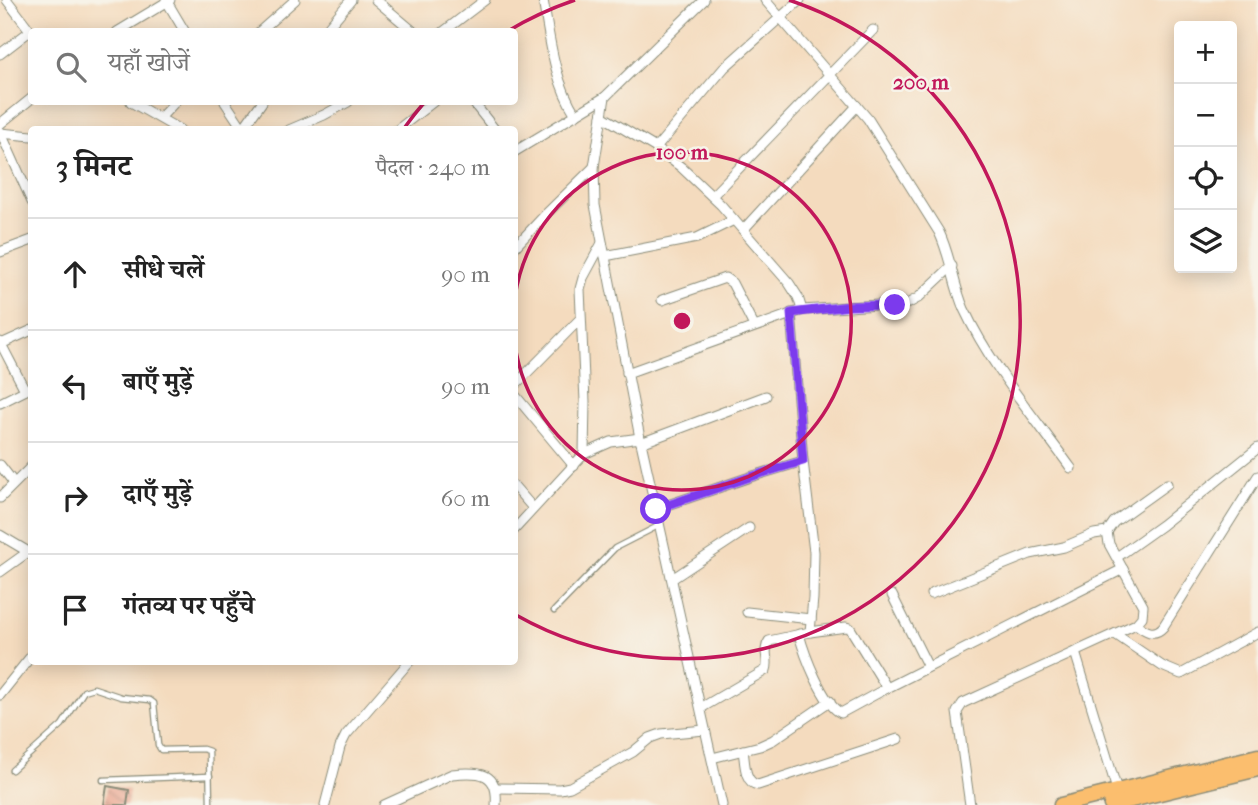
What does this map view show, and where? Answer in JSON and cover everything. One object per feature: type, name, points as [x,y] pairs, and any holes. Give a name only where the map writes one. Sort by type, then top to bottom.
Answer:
[{"type":"main road","points":[[1061,805],[1258,756]]},
{"type":"main road","points":[[1111,805],[1258,769]]},
{"type":"street","points":[[7,0],[28,28]]},
{"type":"street","points":[[264,28],[295,0]]},
{"type":"street","points":[[327,28],[351,0]]},
{"type":"street","points":[[376,0],[409,28]]},
{"type":"street","points":[[448,28],[485,0]]},
{"type":"street","points":[[543,0],[558,78],[564,97],[576,115]]},
{"type":"street","points":[[765,0],[858,106],[928,214],[947,250],[957,292],[965,312],[998,366],[1070,467]]},
{"type":"street","points":[[656,148],[710,84],[800,0]]},
{"type":"street","points":[[124,28],[167,1],[183,28]]},
{"type":"street","points":[[518,150],[605,97],[699,2]]},
{"type":"street","points":[[712,196],[873,30]]},
{"type":"street","points":[[0,54],[28,34]]},
{"type":"street","points":[[605,97],[594,167],[595,205],[641,440],[722,805]]},
{"type":"street","points":[[0,131],[28,102]]},
{"type":"street","points":[[136,105],[173,126]]},
{"type":"street","points":[[160,118],[172,105]]},
{"type":"street","points":[[227,105],[240,126]]},
{"type":"street","points":[[244,126],[260,105]]},
{"type":"street","points":[[298,126],[342,105]]},
{"type":"street","points":[[402,126],[429,105]]},
{"type":"street","points":[[475,105],[492,126]]},
{"type":"street","points":[[743,230],[858,106]]},
{"type":"street","points":[[602,116],[656,148],[712,196],[789,283],[802,310]]},
{"type":"street","points":[[0,131],[28,135]]},
{"type":"street","points":[[0,131],[28,193]]},
{"type":"street","points":[[518,244],[594,167]]},
{"type":"street","points":[[605,256],[697,238],[734,219]]},
{"type":"street","points":[[0,252],[28,242]]},
{"type":"street","points":[[584,454],[585,402],[580,289],[602,243]]},
{"type":"street","points":[[627,373],[802,310],[909,303],[952,266]]},
{"type":"street","points":[[662,300],[725,278],[732,283],[754,326]]},
{"type":"street","points":[[791,313],[803,461],[814,552],[810,632]]},
{"type":"street","points":[[518,382],[580,319]]},
{"type":"street","points":[[0,403],[28,388],[1,343],[28,333]]},
{"type":"street","points":[[518,525],[584,454],[611,442],[641,440],[766,396]]},
{"type":"street","points":[[518,399],[573,466]]},
{"type":"street","points":[[1117,557],[1258,448]]},
{"type":"street","points":[[656,509],[803,461]]},
{"type":"street","points":[[0,465],[14,483]]},
{"type":"street","points":[[0,498],[28,470]]},
{"type":"street","points":[[1136,624],[1153,633],[1163,627],[1258,476]]},
{"type":"street","points":[[970,805],[957,712],[959,708],[1136,624],[1142,617],[1143,606],[1109,544],[1107,532],[1114,522],[1167,484]]},
{"type":"street","points":[[518,491],[533,508]]},
{"type":"street","points":[[672,579],[749,528]]},
{"type":"street","points":[[931,594],[1030,554],[1064,547],[1094,534],[1107,532]]},
{"type":"street","points":[[0,535],[28,552]]},
{"type":"street","points":[[0,572],[28,554]]},
{"type":"street","points":[[799,634],[810,666],[835,710],[841,713],[1123,569]]},
{"type":"street","points":[[892,595],[928,667]]},
{"type":"street","points":[[747,612],[811,619]]},
{"type":"street","points":[[701,708],[766,670],[768,666],[765,650],[769,641],[810,632],[850,628],[887,688]]},
{"type":"street","points":[[1115,634],[1163,666],[1181,674],[1258,632]]},
{"type":"street","points":[[1074,652],[1116,790]]},
{"type":"street","points":[[0,695],[28,660]]},
{"type":"street","points":[[325,805],[346,734],[406,665]]},
{"type":"street","points":[[712,758],[772,740],[830,701]]},
{"type":"street","points":[[497,788],[570,787],[633,752],[650,738],[661,734],[705,730]]},
{"type":"street","points":[[743,750],[749,780],[758,785],[898,739]]},
{"type":"street","points":[[384,805],[452,774],[482,774],[489,777],[497,788],[496,805]]},
{"type":"lane","points":[[554,611],[615,548],[660,525]]},
{"type":"lane","points":[[12,770],[57,730],[84,691],[90,688],[152,702],[156,707],[159,748],[164,751],[206,750],[210,753],[211,805]]},
{"type":"lane","points":[[103,780],[210,776]]},
{"type":"building","points":[[107,786],[129,790],[127,805],[104,805]]},
{"type":"route","points":[[656,509],[803,461],[791,313],[850,306],[895,305]]}]
